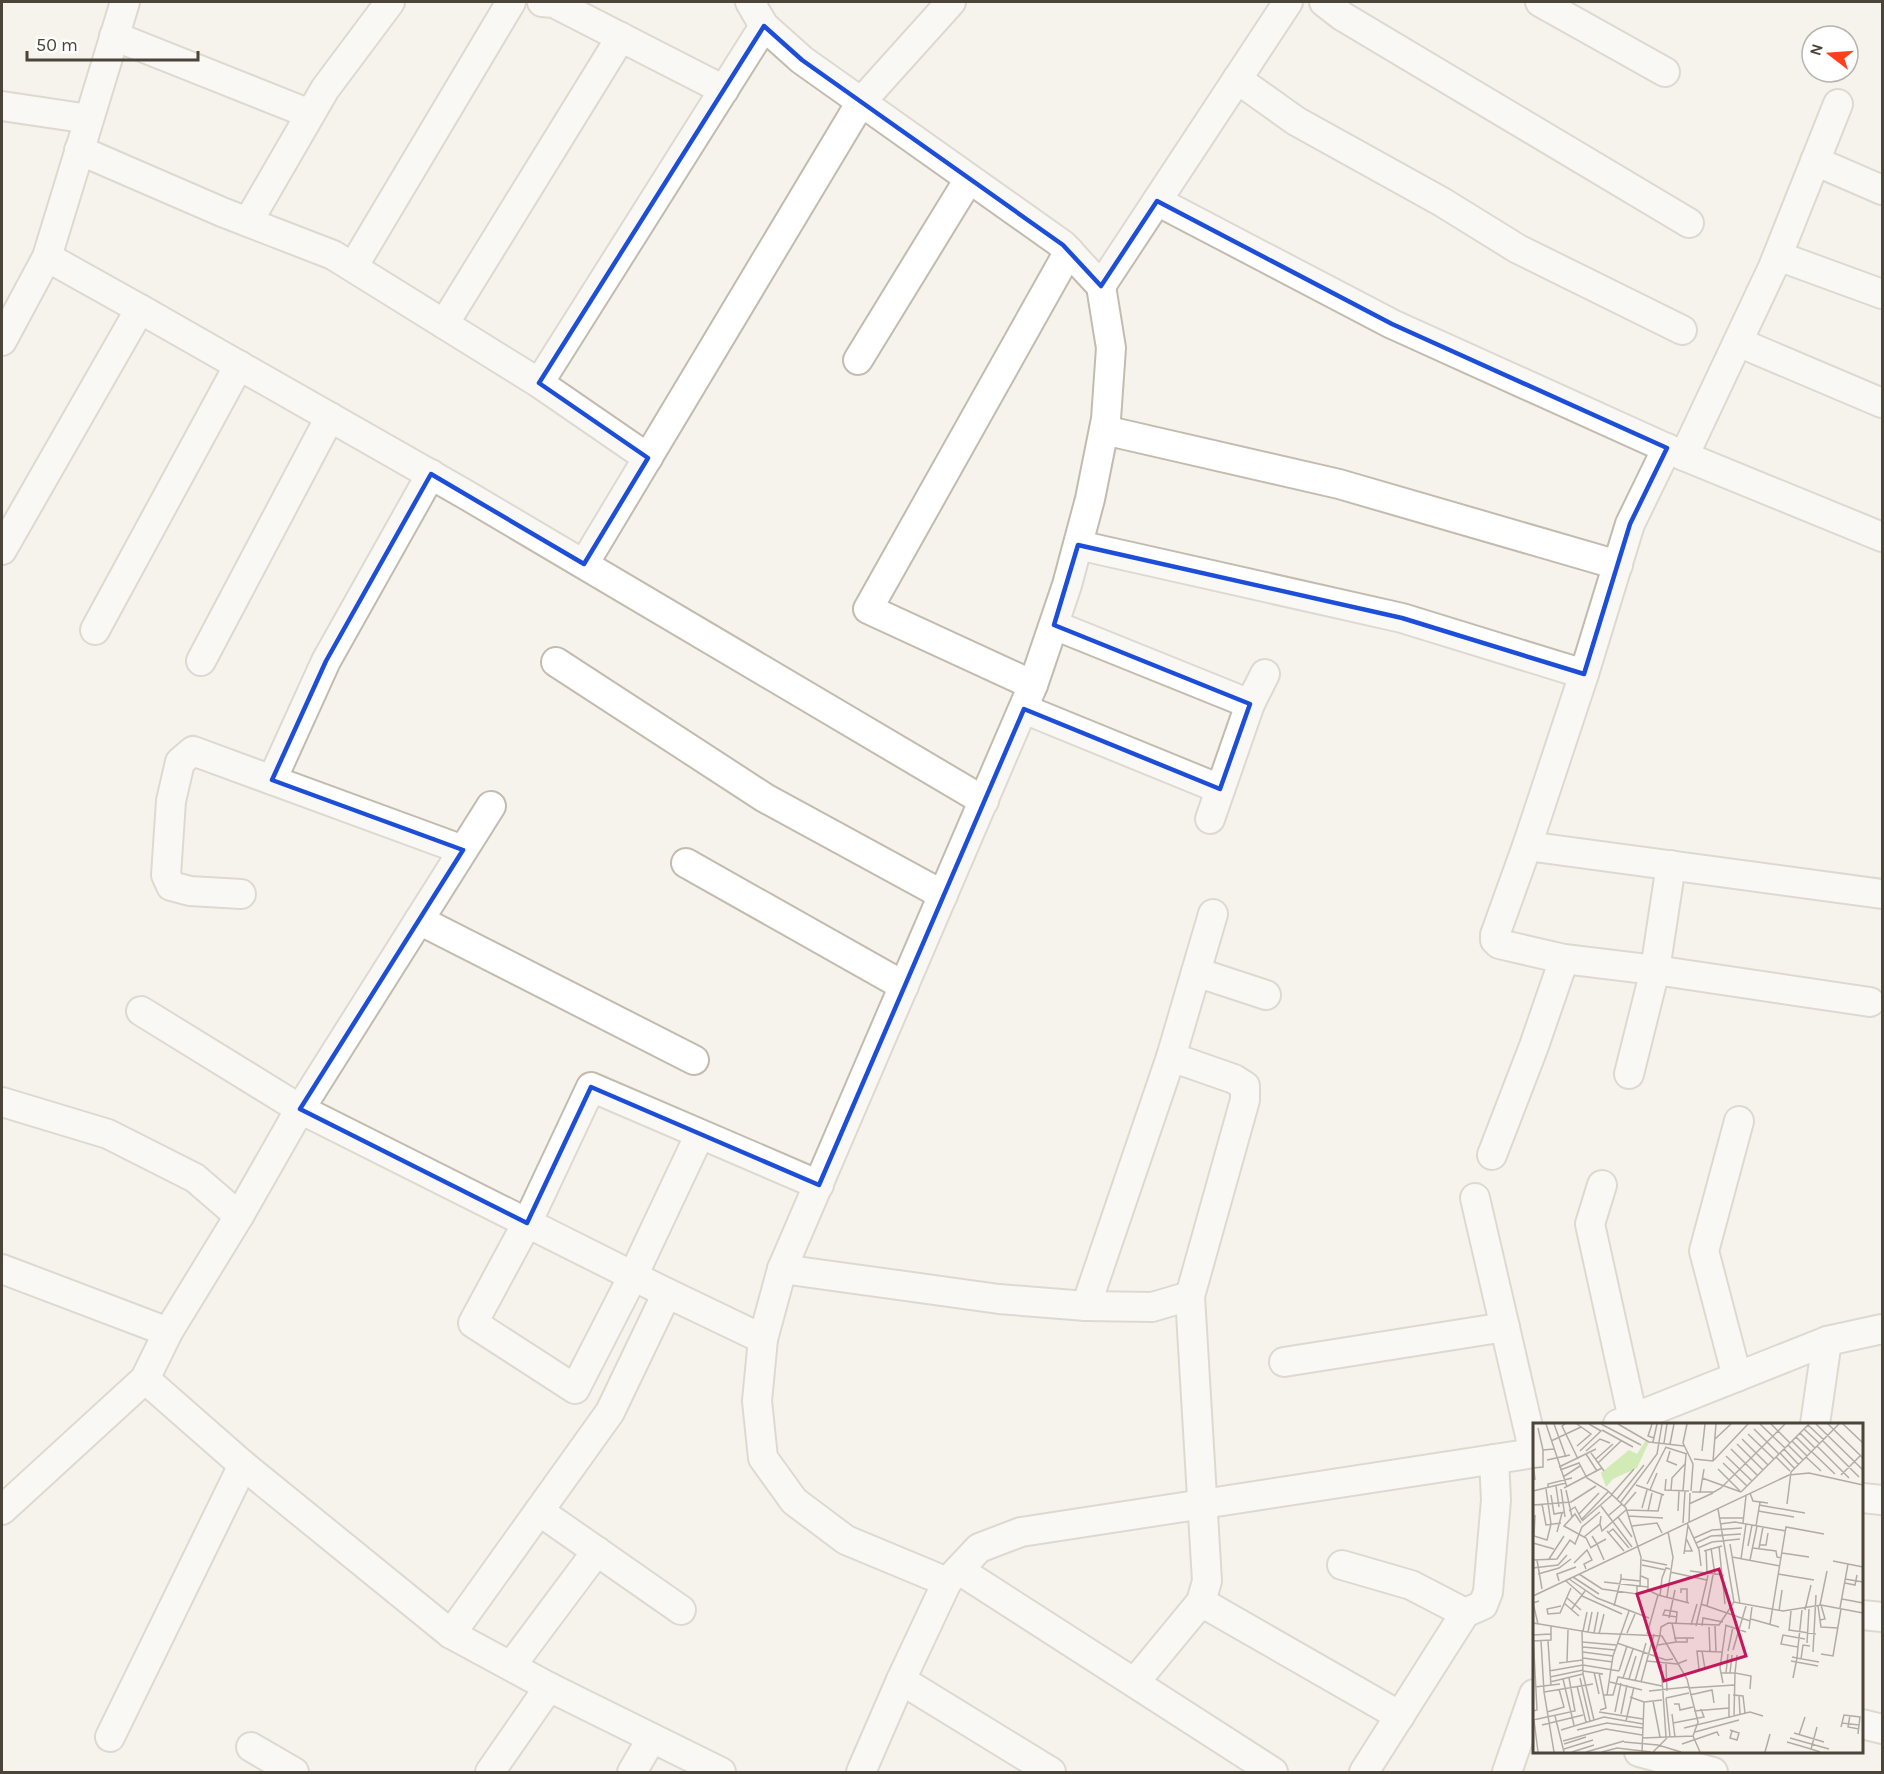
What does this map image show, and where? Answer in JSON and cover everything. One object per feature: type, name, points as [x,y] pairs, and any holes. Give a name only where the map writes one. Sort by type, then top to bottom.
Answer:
[{"type":"street","points":[[2,341],[47,257],[125,2]]},
{"type":"street","points":[[248,222],[325,89],[390,2]]},
{"type":"street","points":[[353,267],[511,2]]},
{"type":"street","points":[[542,2],[554,3],[724,90]]},
{"type":"street","points":[[750,2],[764,26],[802,60],[1063,245],[1101,286],[1112,348],[1104,430],[1090,499],[1054,625],[1028,697],[782,1269],[763,1339],[757,1401],[763,1458],[794,1501],[846,1540],[953,1576],[1135,1682],[1273,1773]]},
{"type":"street","points":[[584,564],[861,102],[951,2]]},
{"type":"street","points":[[1101,286],[1288,2]]},
{"type":"street","points":[[1324,2],[1689,223]]},
{"type":"street","points":[[1540,2],[1665,72]]},
{"type":"street","points":[[539,383],[764,26]]},
{"type":"street","points":[[114,36],[310,114]]},
{"type":"street","points":[[444,324],[621,37]]},
{"type":"street","points":[[1237,80],[1296,121],[1442,202],[1518,249],[1682,330]]},
{"type":"street","points":[[1838,104],[1778,256],[1738,342],[1676,452],[1630,524],[1584,674],[1495,940],[1499,944],[1564,960],[1655,970],[1870,1002]]},
{"type":"street","points":[[2,106],[89,119]]},
{"type":"street","points":[[79,150],[248,222],[333,255],[539,383],[648,458]]},
{"type":"street","points":[[1815,161],[1882,190]]},
{"type":"street","points":[[858,360],[969,178]]},
{"type":"street","points":[[1157,201],[1392,324],[1676,452],[1882,537]]},
{"type":"street","points":[[1069,251],[868,609],[1028,697],[1220,789]]},
{"type":"street","points":[[1778,256],[1882,294]]},
{"type":"street","points":[[47,257],[431,474],[984,801]]},
{"type":"street","points":[[2,550],[140,309]]},
{"type":"street","points":[[1738,342],[1882,403]]},
{"type":"street","points":[[95,630],[239,365]]},
{"type":"street","points":[[201,661],[330,417]]},
{"type":"street","points":[[1104,430],[1339,484],[1618,566]]},
{"type":"street","points":[[272,780],[326,661],[431,474]]},
{"type":"street","points":[[1078,545],[1402,618],[1584,674]]},
{"type":"street","points":[[1054,625],[1250,704]]},
{"type":"street","points":[[556,662],[765,798],[943,895]]},
{"type":"street","points":[[1210,819],[1250,704],[1265,674]]},
{"type":"street","points":[[242,894],[190,891],[171,886],[166,875],[171,801],[180,762],[193,751],[463,850]]},
{"type":"street","points":[[2,1510],[145,1379],[168,1332],[300,1109],[491,806]]},
{"type":"street","points":[[1527,846],[1882,894]]},
{"type":"street","points":[[686,863],[904,986]]},
{"type":"street","points":[[1629,1074],[1655,970],[1671,865]]},
{"type":"street","points":[[1086,1306],[1171,1057],[1213,914]]},
{"type":"street","points":[[419,920],[694,1060]]},
{"type":"street","points":[[1492,1155],[1564,960]]},
{"type":"street","points":[[1196,972],[1266,996]]},
{"type":"street","points":[[141,1011],[300,1109],[763,1339]]},
{"type":"street","points":[[1135,1682],[1201,1602],[1207,1581],[1190,1296],[1245,1100],[1245,1086],[1234,1078],[1171,1057]]},
{"type":"street","points":[[700,1134],[633,1276],[574,1389],[473,1323],[527,1223],[591,1087],[819,1185]]},
{"type":"street","points":[[2,1102],[108,1134],[195,1178],[239,1215]]},
{"type":"street","points":[[1737,1377],[1704,1251],[1739,1120]]},
{"type":"street","points":[[1602,1185],[1590,1224],[1627,1423],[1827,1341],[1882,1329]]},
{"type":"street","points":[[1475,1198],[1533,1449]]},
{"type":"street","points":[[2,1269],[168,1332]]},
{"type":"street","points":[[782,1269],[999,1299],[1086,1306],[1152,1306],[1190,1296]]},
{"type":"street","points":[[451,1634],[610,1412],[667,1293]]},
{"type":"street","points":[[1284,1362],[1505,1327]]},
{"type":"street","points":[[1815,1423],[1827,1341]]},
{"type":"street","points":[[145,1379],[243,1465],[451,1634],[549,1687],[721,1773]]},
{"type":"street","points":[[861,1773],[901,1680],[953,1576],[979,1548],[1021,1532],[1533,1453]]},
{"type":"street","points":[[1364,1773],[1465,1613],[1483,1605],[1488,1592],[1496,1500],[1494,1459]]},
{"type":"street","points":[[110,1737],[243,1465]]},
{"type":"street","points":[[1863,1498],[1882,1500]]},
{"type":"street","points":[[539,1511],[681,1610]]},
{"type":"street","points":[[511,1666],[597,1551]]},
{"type":"street","points":[[1342,1565],[1411,1585],[1465,1613]]},
{"type":"street","points":[[1201,1602],[1400,1716]]},
{"type":"street","points":[[1863,1615],[1882,1617]]},
{"type":"street","points":[[901,1680],[1021,1764],[1051,1773]]},
{"type":"street","points":[[490,1773],[549,1687]]},
{"type":"street","points":[[1506,1773],[1531,1712]]},
{"type":"street","points":[[1863,1724],[1882,1729]]},
{"type":"street","points":[[632,1773],[652,1738]]},
{"type":"street","points":[[252,1747],[294,1773]]},
{"type":"street","points":[[1643,1753],[1713,1773]]},
{"type":"highlighted area","points":[[764,26],[802,60],[1063,245],[1101,286],[1157,201],[1392,324],[1667,448],[1630,524],[1584,674],[1402,618],[1078,545],[1054,625],[1250,704],[1220,789],[1024,709],[819,1185],[591,1087],[527,1223],[300,1109],[463,850],[272,780],[326,661],[431,474],[584,564],[648,458],[539,383]]}]
